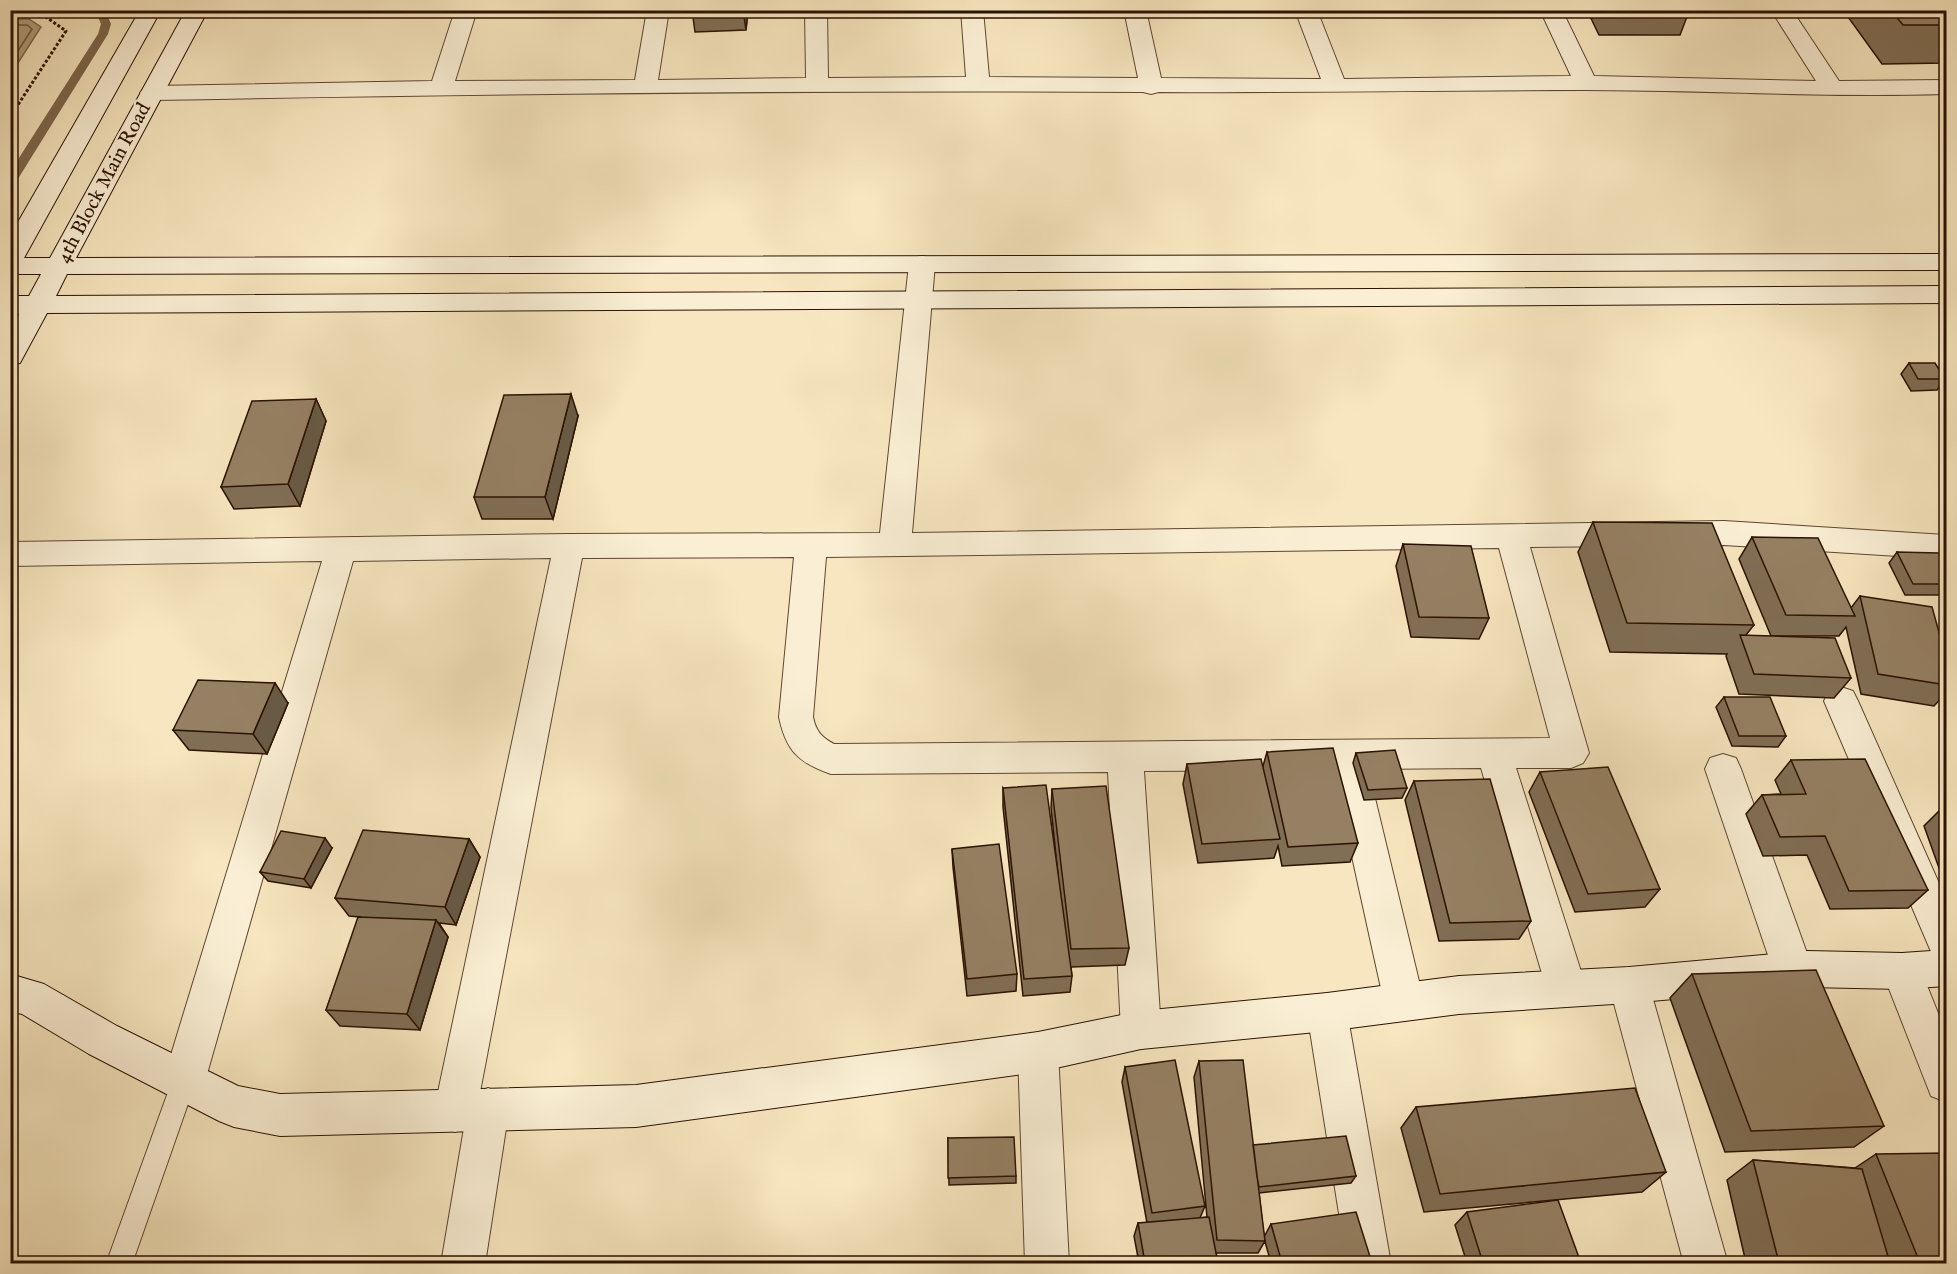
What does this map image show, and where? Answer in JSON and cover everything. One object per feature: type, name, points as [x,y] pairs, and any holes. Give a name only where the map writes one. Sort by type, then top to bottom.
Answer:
[{"type":"street","name":"4th Block Main Road","points":[[10,260],[151,10]]},
{"type":"street","name":"4th Block Main Road","points":[[10,356],[197,10]]},
{"type":"street","points":[[441,88],[466,10]]},
{"type":"street","points":[[645,87],[658,10]]},
{"type":"street","points":[[816,10],[817,85]]},
{"type":"street","points":[[972,10],[978,84]]},
{"type":"street","points":[[1134,10],[1151,87]]},
{"type":"street","points":[[1306,10],[1335,87]]},
{"type":"street","points":[[1551,10],[1586,83]]},
{"type":"street","points":[[1781,10],[1832,88]]},
{"type":"street","points":[[153,93],[441,88],[978,84],[1335,87],[1586,83],[1832,88],[1947,87]]},
{"type":"street","points":[[10,266],[1947,262]]},
{"type":"street","points":[[895,545],[916,300],[922,264]]},
{"type":"street","points":[[10,304],[1947,295]]},
{"type":"street","points":[[10,554],[569,546],[895,545],[1724,533],[1947,547]]},
{"type":"street","points":[[812,545],[796,717],[799,733],[810,750],[831,759],[1571,753],[1510,536]]},
{"type":"street","points":[[463,1263],[471,1110],[569,546]]},
{"type":"street","points":[[184,1081],[341,549]]},
{"type":"street","points":[[1841,701],[1947,941]]},
{"type":"street","points":[[1494,754],[1566,987]]},
{"type":"street","points":[[1347,755],[1404,1002]]},
{"type":"street","points":[[1125,756],[1141,1030]]},
{"type":"street","points":[[1723,769],[1793,970]]},
{"type":"street","points":[[10,992],[30,997],[103,1040],[234,1106],[280,1115],[636,1106],[1038,1052],[1141,1030],[1327,1012],[1459,995],[1629,985],[1793,970],[1902,971],[1947,968]]},
{"type":"street","points":[[1902,971],[1947,1082]]},
{"type":"street","points":[[1629,985],[1706,1263]]},
{"type":"street","points":[[1327,1012],[1369,1263]]},
{"type":"street","points":[[1038,1052],[1047,1263]]},
{"type":"lane","points":[[119,1263],[184,1081]]},
{"type":"path","points":[[10,117],[66,31],[36,10]]},
{"type":"water","points":[[11,19],[29,19],[41,27],[11,74]]},
{"type":"building","points":[[1606,10],[1686,10],[1688,14],[1607,14]]},
{"type":"building","points":[[1891,10],[1947,10],[1947,25],[1903,25]]},
{"type":"building","points":[[1909,363],[1935,363],[1945,379],[1918,379]]},
{"type":"building","points":[[571,394],[545,497],[474,497],[504,395]]},
{"type":"building","points":[[316,399],[288,484],[221,487],[252,401]]},
{"type":"building","points":[[1593,522],[1712,523],[1754,625],[1627,623]]},
{"type":"building","points":[[1752,537],[1818,538],[1855,616],[1786,615]]},
{"type":"building","points":[[1403,544],[1471,546],[1489,618],[1419,617]]},
{"type":"building","points":[[1897,552],[1939,553],[1947,567],[1947,584],[1913,584]]},
{"type":"building","points":[[1860,596],[1932,607],[1947,661],[1947,685],[1878,674]]},
{"type":"building","points":[[1740,635],[1835,638],[1851,678],[1754,674]]},
{"type":"building","points":[[198,680],[275,683],[253,734],[173,730]]},
{"type":"building","points":[[1724,697],[1770,697],[1786,736],[1739,736]]},
{"type":"building","points":[[1333,748],[1358,843],[1288,847],[1267,752]]},
{"type":"building","points":[[1395,750],[1407,788],[1368,790],[1356,753]]},
{"type":"building","points":[[1261,759],[1280,839],[1202,844],[1187,764]]},
{"type":"building","points":[[1865,759],[1928,890],[1849,891],[1825,836],[1780,837],[1762,795],[1806,794],[1791,760]]},
{"type":"building","points":[[1608,767],[1660,889],[1588,894],[1540,772]]},
{"type":"building","points":[[1490,779],[1531,921],[1450,923],[1414,781]]},
{"type":"building","points":[[1046,785],[1072,976],[1024,979],[1003,788]]},
{"type":"building","points":[[1106,786],[1129,948],[1071,949],[1052,789]]},
{"type":"building","points":[[363,830],[469,839],[445,907],[335,898]]},
{"type":"building","points":[[281,831],[325,838],[304,879],[260,872]]},
{"type":"building","points":[[999,844],[1017,974],[967,979],[952,849]]},
{"type":"building","points":[[358,917],[436,920],[407,1014],[326,1010]]},
{"type":"building","points":[[1816,970],[1884,1126],[1751,1131],[1692,974]]},
{"type":"building","points":[[1175,1060],[1205,1206],[1152,1213],[1125,1067]]},
{"type":"building","points":[[1243,1060],[1265,1241],[1217,1240],[1199,1061]]},
{"type":"building","points":[[1635,1088],[1666,1172],[1440,1194],[1416,1107]]},
{"type":"building","points":[[1346,1136],[1356,1176],[1259,1187],[1253,1145]]},
{"type":"building","points":[[1014,1137],[1016,1176],[948,1178],[948,1138]]},
{"type":"building","points":[[1947,1153],[1947,1263],[1920,1263],[1876,1154]]},
{"type":"building","points":[[1753,1160],[1862,1169],[1890,1263],[1779,1263]]},
{"type":"building","points":[[1558,1200],[1581,1263],[1483,1263],[1467,1212]]},
{"type":"building","points":[[1356,1212],[1372,1263],[1282,1263],[1271,1224]]},
{"type":"building","points":[[1209,1217],[1218,1263],[1145,1263],[1138,1223]]},
{"type":"waterway","points":[[10,182],[103,34],[106,24],[100,10]]}]
